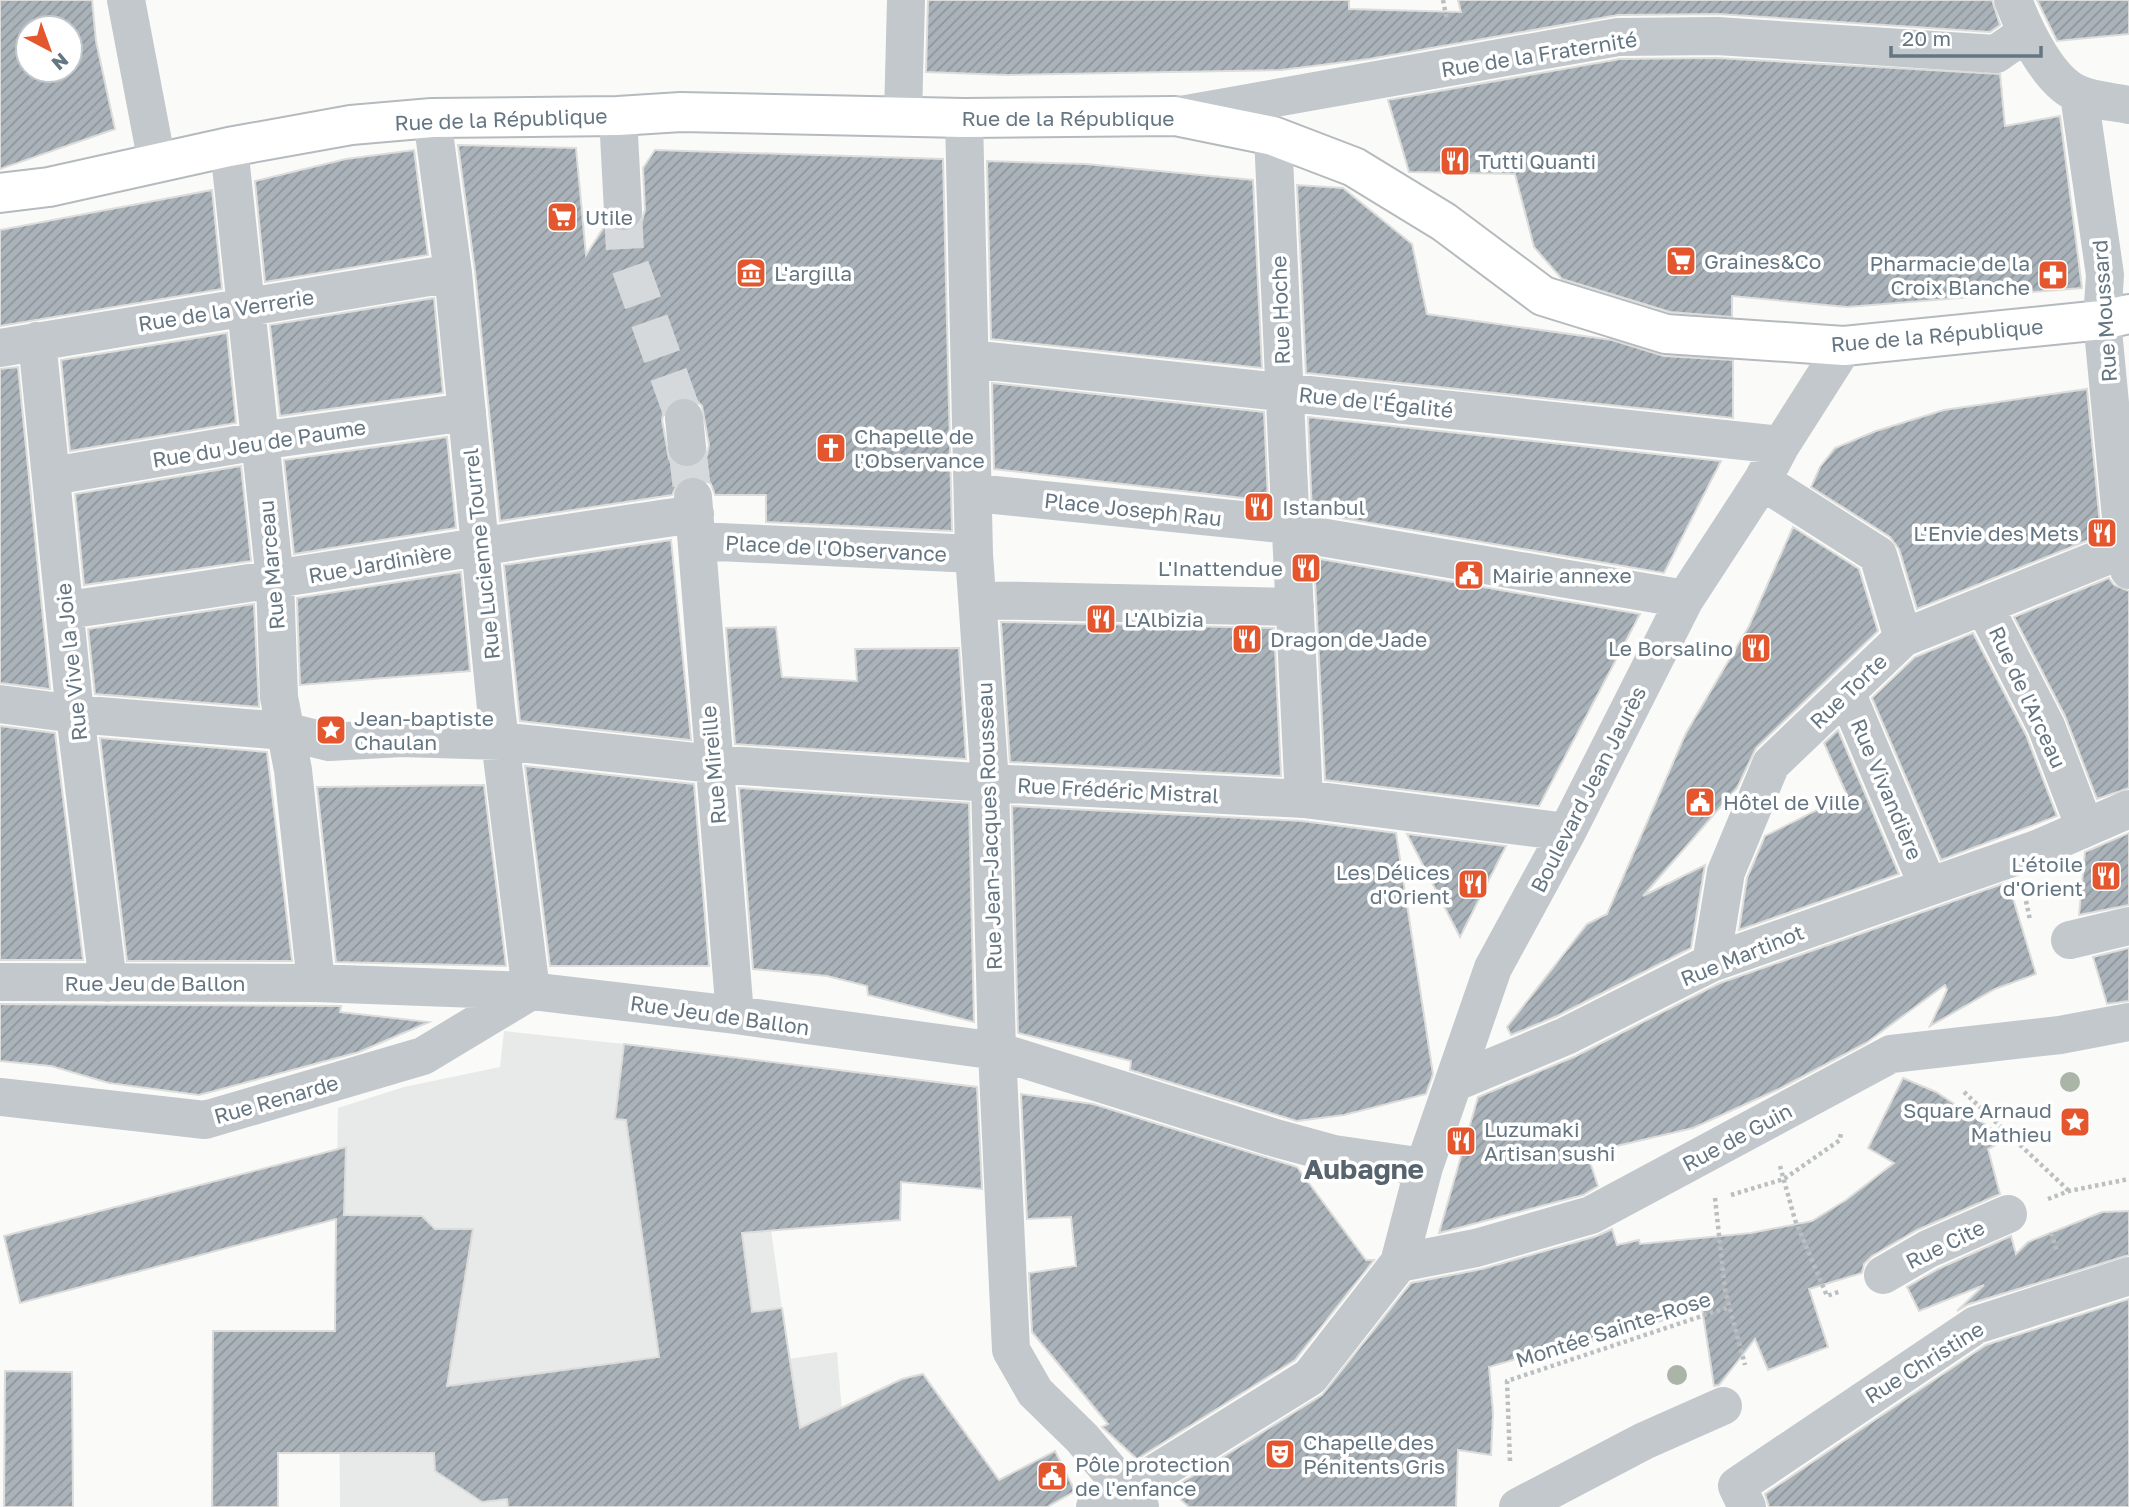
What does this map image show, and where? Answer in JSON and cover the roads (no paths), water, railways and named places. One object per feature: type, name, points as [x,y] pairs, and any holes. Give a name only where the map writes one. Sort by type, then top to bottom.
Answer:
[{"type":"main road","name":"Rue de la République","points":[[0,193],[49,187],[229,147],[351,125],[432,118],[618,116],[681,112],[964,118],[1175,116],[1273,136],[1354,167],[1444,222],[1542,296],[1666,334],[1844,346],[2115,317]]},
{"type":"street","points":[[125,0],[158,163]]},
{"type":"street","points":[[903,116],[906,0]]},
{"type":"street","points":[[2019,17],[2055,75],[2079,95],[2129,105]]},
{"type":"street","name":"Rue de la Fraternité","points":[[1175,116],[1618,37],[1717,36],[1996,54],[2019,17]]},
{"type":"street","name":"Rue Moussard","points":[[2079,95],[2105,275],[2115,317],[2127,559]]},
{"type":"street","points":[[618,116],[623,211]]},
{"type":"street","name":"Rue Lucienne Tourrel","points":[[432,118],[453,273],[500,741],[531,991]]},
{"type":"street","name":"Rue Jean-Jacques Rousseau","points":[[964,118],[975,554],[990,783],[997,1051],[1011,1350],[1035,1392],[1082,1438],[1121,1501]]},
{"type":"street","name":"Rue Hoche","points":[[1273,136],[1304,799]]},
{"type":"street","name":"Rue Marceau","points":[[229,147],[275,581],[284,731],[293,770],[316,983]]},
{"type":"street","name":"Rue de la Verrerie","points":[[0,348],[453,273]]},
{"type":"street","name":"Rue Vive la Joie","points":[[37,341],[75,715],[108,983]]},
{"type":"street","name":"Boulevard Jean Jaurès","points":[[1399,1263],[1424,1167],[1493,968],[1567,832],[1685,599],[1762,481],[1781,445],[1844,346]]},
{"type":"street","name":"Rue de l'Égalité","points":[[970,359],[1781,445]]},
{"type":"street","name":"Rue du Jeu de Paume","points":[[52,476],[259,441],[467,412]]},
{"type":"street","points":[[1762,481],[1878,555],[1903,638]]},
{"type":"street","name":"Place Joseph Rau","points":[[975,493],[1291,529],[1685,599]]},
{"type":"street","name":"Rue Jardinière","points":[[65,610],[275,581],[481,545],[695,518]]},
{"type":"street","name":"Place de l'Observance","points":[[695,518],[975,554]]},
{"type":"street","name":"Rue Mireille","points":[[695,518],[735,1016]]},
{"type":"street","name":"Rue Torte","points":[[1711,963],[1726,872],[1771,764],[1903,638],[1984,606],[2127,559]]},
{"type":"street","points":[[979,600],[1295,607]]},
{"type":"street","name":"Rue de l'Arceau","points":[[1984,606],[2046,726],[2085,828]]},
{"type":"street","name":"Rue Vivandière","points":[[1846,692],[1928,886]]},
{"type":"street","points":[[0,704],[75,715],[284,731]]},
{"type":"street","name":"Rue Frédéric Mistral","points":[[284,731],[329,742],[402,738],[500,741],[713,764],[990,783],[1304,799],[1567,832]]},
{"type":"street","name":"Rue Martinot","points":[[1455,1082],[1566,1036],[1711,963],[2037,849],[2129,809]]},
{"type":"street","points":[[2070,940],[2129,926]]},
{"type":"street","name":"Rue Jeu de Ballon","points":[[0,982],[316,983],[531,991],[735,1016],[997,1051],[1334,1154],[1424,1167]]},
{"type":"street","name":"Rue Renarde","points":[[0,1097],[205,1120],[423,1056],[531,991]]},
{"type":"street","name":"Rue de Guin","points":[[1399,1263],[1476,1248],[1591,1215],[1891,1054],[2078,1032],[2129,1021]]},
{"type":"street","name":"Rue Cite","points":[[1884,1276],[1928,1249],[2008,1214]]},
{"type":"street","points":[[1121,1501],[1310,1377],[1399,1263]]},
{"type":"street","name":"Rue Christine","points":[[1742,1496],[1976,1325],[2129,1276]]},
{"type":"street","points":[[1518,1507],[1644,1441],[1723,1406]]},
{"type":"tunnel","points":[[623,211],[625,252],[684,418]]},
{"type":"tunnel","points":[[687,447],[693,497]]},
{"type":"place","name":"Tutti Quanti","points":[[1455,161]]},
{"type":"place","name":"Utile","points":[[562,217]]},
{"type":"place","name":"Graines&Co","points":[[1681,261]]},
{"type":"place","name":"L'argilla","points":[[751,273]]},
{"type":"place","name":"Pharmacie de la Croix Blanche","points":[[2053,275]]},
{"type":"place","name":"Chapelle de l'Observance","points":[[831,448]]},
{"type":"place","name":"Istanbul","points":[[1259,507]]},
{"type":"place","name":"L'Envie des Mets","points":[[2102,533]]},
{"type":"place","name":"L'Inattendue","points":[[1306,568]]},
{"type":"place","name":"Mairie annexe","points":[[1469,575]]},
{"type":"place","name":"L'Albizia","points":[[1101,619]]},
{"type":"place","name":"Dragon de Jade","points":[[1247,639]]},
{"type":"place","name":"Le Borsalino","points":[[1756,648]]},
{"type":"place","name":"Jean-baptiste Chaulan","points":[[331,730]]},
{"type":"place","name":"Hôtel de Ville","points":[[1700,802]]},
{"type":"place","name":"L'étoile d'Orient","points":[[2106,876]]},
{"type":"place","name":"Les Délices d'Orient","points":[[1473,884]]},
{"type":"place","name":"Square Arnaud Mathieu","points":[[2075,1122]]},
{"type":"place","name":"Luzumaki Artisan sushi","points":[[1461,1141]]},
{"type":"place","name":"Chapelle des Pénitents Gris","points":[[1280,1454]]},
{"type":"place","name":"Pôle protection de l'enfance","points":[[1052,1476]]},
{"type":"district","name":"Aubagne","points":[[1364,1168]]}]
